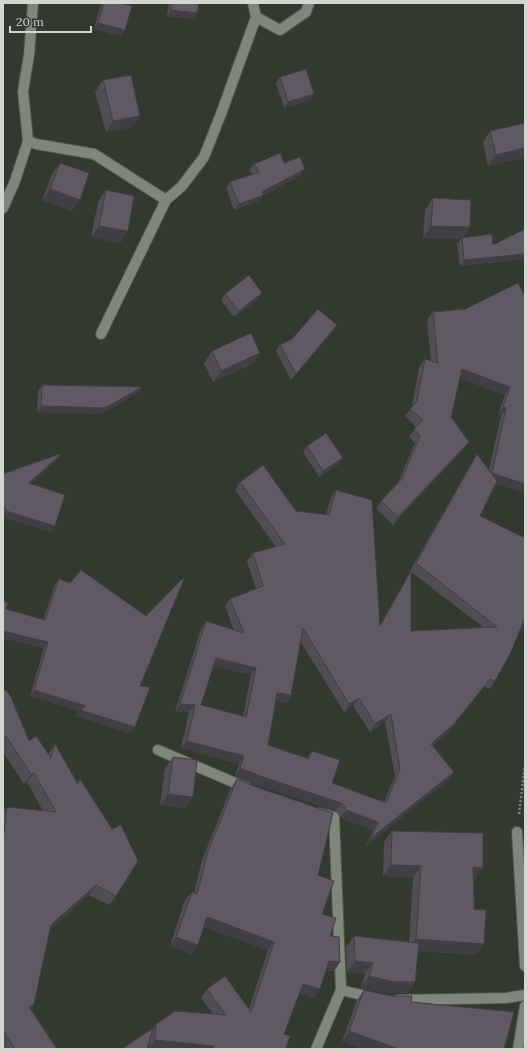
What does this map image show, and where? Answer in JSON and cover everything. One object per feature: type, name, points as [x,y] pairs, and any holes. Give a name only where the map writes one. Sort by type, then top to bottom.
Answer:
[{"type":"street","points":[[3,208],[15,181],[28,142],[22,91],[29,55],[33,3]]},
{"type":"street","points":[[101,334],[166,200],[182,186],[204,157],[256,17],[253,3]]},
{"type":"street","points":[[256,17],[280,30],[306,12],[309,3]]},
{"type":"street","points":[[28,142],[94,154],[166,200]]},
{"type":"street","points":[[158,750],[260,793]]},
{"type":"street","points":[[311,810],[334,817],[341,990],[316,1049]]},
{"type":"street","points":[[517,832],[525,966]]},
{"type":"street","points":[[341,990],[386,1000],[506,998],[525,995]]},
{"type":"street","points":[[518,1049],[525,1006]]},
{"type":"path","points":[[517,832],[525,765]]},
{"type":"building","points":[[104,3],[120,3],[132,6],[125,30],[98,23]]},
{"type":"building","points":[[172,3],[199,3],[197,13],[171,10]]},
{"type":"building","points":[[306,69],[314,94],[288,102],[280,77]]},
{"type":"building","points":[[131,75],[140,116],[113,121],[103,80]]},
{"type":"building","points":[[525,123],[525,148],[496,155],[490,131]]},
{"type":"building","points":[[280,153],[284,163],[300,157],[305,169],[262,192],[264,195],[239,204],[230,182],[259,172],[254,164]]},
{"type":"building","points":[[60,163],[89,173],[80,200],[50,189]]},
{"type":"building","points":[[106,190],[134,196],[128,231],[99,226]]},
{"type":"building","points":[[433,198],[471,200],[470,227],[431,226]]},
{"type":"building","points":[[525,229],[525,254],[464,260],[462,238],[492,234],[493,245]]},
{"type":"building","points":[[249,275],[262,293],[239,311],[225,294]]},
{"type":"building","points":[[518,283],[525,296],[525,484],[492,473],[506,408],[503,407],[510,387],[462,369],[451,417],[469,442],[398,517],[381,501],[402,479],[420,436],[414,429],[423,420],[410,409],[417,401],[425,359],[438,363],[433,312],[465,309]]},
{"type":"building","points":[[318,309],[337,325],[296,374],[280,345],[292,339]]},
{"type":"building","points":[[251,333],[260,353],[221,371],[212,351]]},
{"type":"building","points":[[42,385],[142,387],[105,408],[41,406]]},
{"type":"building","points":[[326,433],[343,458],[323,471],[307,446]]},
{"type":"building","points":[[59,454],[60,455],[29,483],[65,495],[55,526],[6,511],[3,503],[3,474]]},
{"type":"building","points":[[477,454],[497,481],[480,516],[525,538],[525,618],[511,652],[495,681],[490,679],[453,725],[431,744],[454,772],[371,838],[378,822],[346,810],[345,806],[341,803],[240,768],[244,756],[187,741],[195,705],[180,704],[206,621],[244,633],[230,599],[263,586],[253,553],[285,544],[240,482],[263,465],[296,511],[329,515],[336,490],[372,500],[380,626],[411,571],[411,631],[497,627],[416,563]],"holes":[[[303,628],[349,704],[359,698],[375,724],[391,714],[400,769],[386,803],[332,783],[340,760],[312,751],[309,759],[268,745],[277,693],[291,695]],[[216,658],[256,668],[246,717],[201,705]]]},
{"type":"building","points":[[81,570],[146,616],[183,578],[184,579],[140,686],[150,687],[135,727],[80,710],[86,706],[34,690],[48,642],[3,631],[3,601],[8,603],[6,609],[45,620],[59,579],[70,583]]},
{"type":"building","points":[[3,689],[7,691],[11,697],[29,741],[36,736],[51,758],[55,744],[78,784],[80,779],[112,829],[121,825],[138,861],[116,896],[96,885],[51,925],[34,1004],[29,1007],[57,1049],[15,1049],[3,1031],[3,842],[7,807],[56,812],[34,773],[31,774],[6,736],[3,738]]},
{"type":"building","points":[[173,757],[197,760],[193,797],[168,794]]},
{"type":"building","points":[[237,779],[333,813],[318,875],[334,881],[322,914],[336,918],[330,936],[339,937],[340,962],[329,961],[320,989],[303,984],[284,1034],[290,1036],[286,1049],[213,1049],[214,1046],[155,1040],[156,1024],[175,1011],[226,1015],[207,989],[225,976],[251,1012],[274,942],[207,917],[198,945],[176,937],[192,892],[197,894],[208,851]]},
{"type":"building","points":[[392,831],[483,833],[483,868],[473,867],[474,909],[486,910],[484,944],[416,939],[421,866],[391,865]]},
{"type":"building","points":[[354,936],[419,943],[415,982],[395,982],[369,976],[373,963],[355,961]]},
{"type":"building","points":[[364,990],[392,996],[412,996],[411,1002],[514,1012],[504,1049],[399,1049],[349,1031]]},
{"type":"building","points":[[153,1028],[147,1049],[122,1049]]}]
